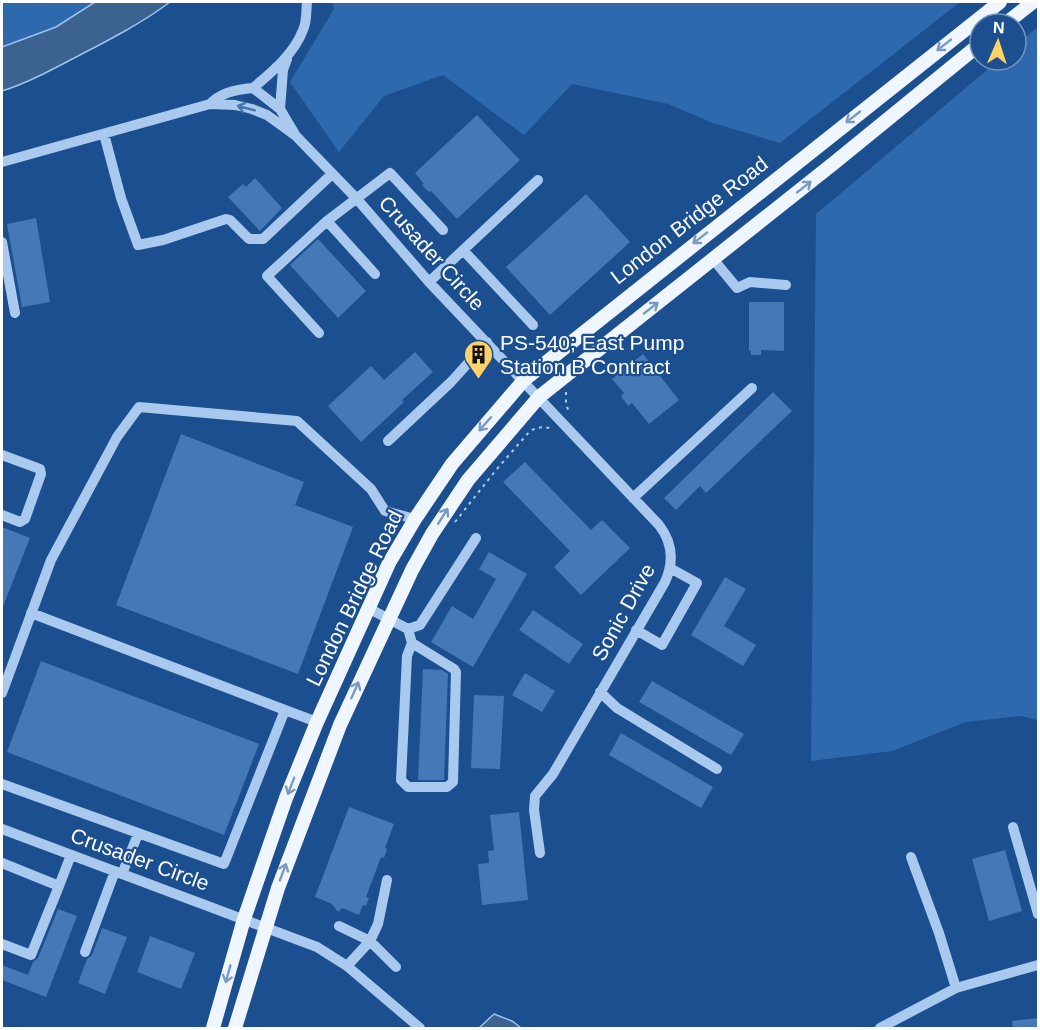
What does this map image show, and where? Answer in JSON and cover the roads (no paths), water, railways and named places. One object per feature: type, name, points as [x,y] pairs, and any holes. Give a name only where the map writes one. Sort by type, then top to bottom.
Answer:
[{"type":"main road","name":"London Bridge Road","points":[[213,1029],[244,919],[286,798],[317,722],[389,563],[440,480],[473,437],[524,380],[1000,2]]},
{"type":"main road","points":[[1020,12],[1033,2]]},
{"type":"main road","name":"London Bridge Road","points":[[236,1029],[264,927],[317,780],[388,618],[422,550],[450,504],[488,454],[539,397],[968,54]]},
{"type":"main road","points":[[899,81],[915,98]]},
{"type":"street","points":[[280,109],[283,70],[287,56],[304,28],[307,2]]},
{"type":"street","points":[[253,88],[287,56]]},
{"type":"street","name":"Crusader Circle","points":[[210,104],[216,98],[242,89],[253,88],[280,109],[296,136]]},
{"type":"street","name":"Crusader Circle","points":[[2,162],[210,104],[235,105],[267,115],[296,136],[356,198],[429,282],[539,397]]},
{"type":"street","points":[[104,134],[121,198],[138,245],[163,240],[226,219],[230,220],[249,239],[263,239],[332,174]]},
{"type":"street","points":[[319,333],[267,276],[327,220],[390,173],[443,230]]},
{"type":"street","points":[[429,282],[538,180]]},
{"type":"street","points":[[327,220],[375,274]]},
{"type":"street","points":[[2,242],[15,313]]},
{"type":"street","points":[[463,250],[533,325]]},
{"type":"street","points":[[713,259],[737,288],[750,282],[786,285]]},
{"type":"street","points":[[388,441],[451,382],[487,342]]},
{"type":"street","points":[[633,498],[752,388]]},
{"type":"street","name":"Sonic Drive","points":[[539,397],[664,532],[671,553],[670,568],[665,582],[553,774],[535,796],[534,810],[540,853]]},
{"type":"street","points":[[2,693],[51,560],[117,437],[140,407],[297,421],[371,489],[385,511],[415,519]]},
{"type":"street","points":[[2,455],[40,469],[41,474],[25,519],[20,522],[2,515]]},
{"type":"street","points":[[369,608],[408,629],[420,626],[476,537]]},
{"type":"street","points":[[636,630],[662,645],[697,583],[670,568]]},
{"type":"street","points":[[31,613],[317,722]]},
{"type":"street","points":[[408,629],[412,643],[407,656],[401,780],[408,787],[447,787],[453,782],[456,672],[412,643]]},
{"type":"street","points":[[600,692],[617,708],[717,769]]},
{"type":"street","points":[[2,784],[224,864],[285,710]]},
{"type":"street","points":[[1013,827],[1038,914]]},
{"type":"street","name":"Crusader Circle","points":[[2,829],[317,947],[348,966],[420,1029]]},
{"type":"street","points":[[85,952],[138,834]]},
{"type":"street","points":[[2,944],[31,955],[71,855]]},
{"type":"street","points":[[911,857],[956,988]]},
{"type":"street","points":[[2,863],[59,886]]},
{"type":"street","points":[[348,966],[370,941],[378,924],[387,880]]},
{"type":"street","points":[[339,926],[370,941],[396,967]]},
{"type":"street","points":[[880,1029],[956,988],[1038,965]]},
{"type":"street","points":[[895,1020],[904,1029]]},
{"type":"place","name":"PS-540; East Pump Station B Contract","points":[[479,380]]}]
